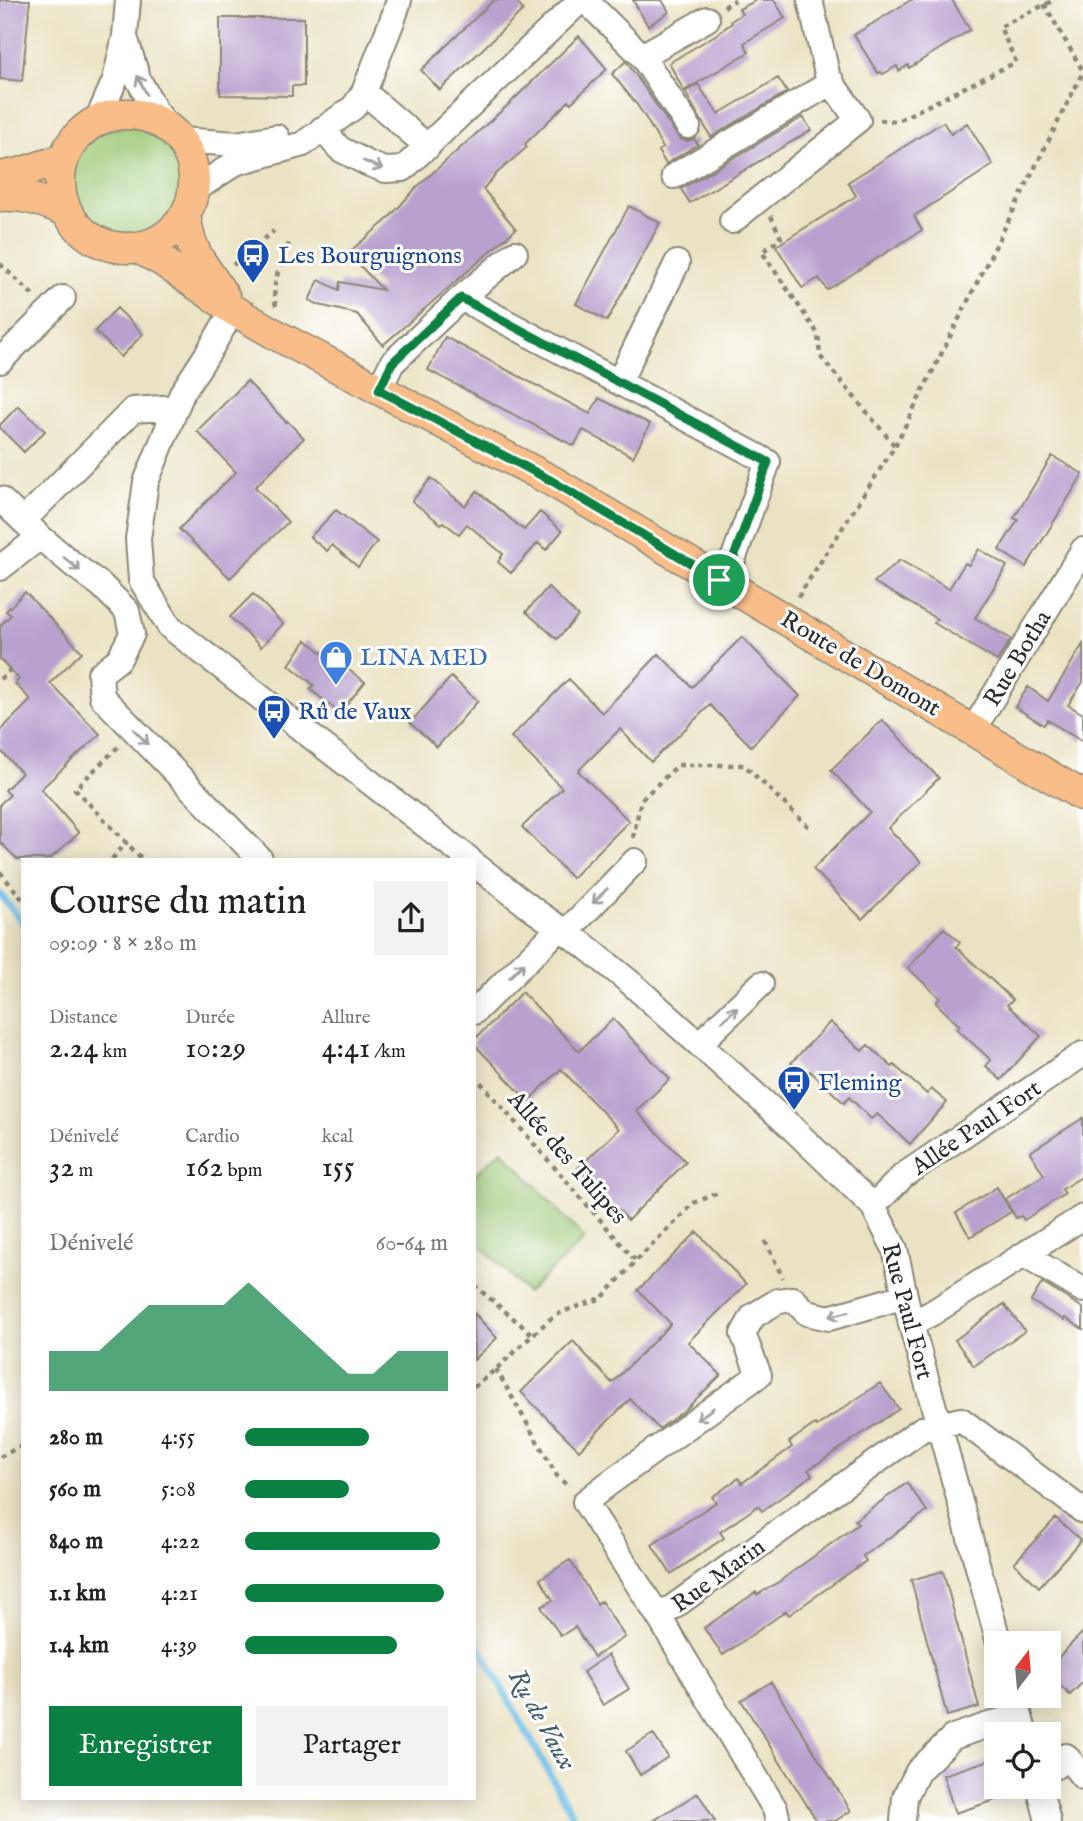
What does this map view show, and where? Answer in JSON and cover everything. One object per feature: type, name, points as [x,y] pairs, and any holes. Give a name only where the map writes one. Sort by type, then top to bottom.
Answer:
[{"type":"main road","points":[[129,113],[152,117],[176,134],[189,152],[196,179],[189,204],[176,228],[157,242],[138,248],[114,247],[86,235],[66,211],[60,188],[61,165],[68,147],[90,124],[112,114],[129,113]]},
{"type":"main road","points":[[0,177],[63,159]]},
{"type":"main road","points":[[0,196],[24,197],[66,211]]},
{"type":"main road","name":"Route de Domont","points":[[189,204],[190,239],[197,256],[233,310]]},
{"type":"main road","name":"Route de Domont","points":[[138,248],[280,337],[552,481],[1083,796]]},
{"type":"street","points":[[97,121],[115,80],[125,37],[128,0]]},
{"type":"street","points":[[189,204],[235,163],[303,144],[354,107],[364,92],[399,0]]},
{"type":"street","points":[[322,129],[340,149],[369,164],[385,170],[403,169],[583,0],[642,57],[688,125]]},
{"type":"street","points":[[732,220],[859,120],[828,78],[810,0]]},
{"type":"street","points":[[642,57],[707,19]]},
{"type":"street","points":[[125,37],[138,79],[156,112],[176,134],[236,144],[322,129]]},
{"type":"street","points":[[674,176],[832,82]]},
{"type":"street","points":[[364,92],[428,147]]},
{"type":"street","points":[[379,390],[392,363],[461,298],[515,253]]},
{"type":"street","points":[[619,382],[677,262]]},
{"type":"street","points":[[461,298],[768,462],[734,557],[719,580]]},
{"type":"street","points":[[0,361],[56,304]]},
{"type":"street","points":[[233,310],[182,393],[146,482],[138,539],[141,580],[170,627],[468,858]]},
{"type":"street","points":[[0,568],[133,410],[177,407]]},
{"type":"street","points":[[0,499],[75,566],[101,585],[127,611],[132,634],[119,659],[100,674],[102,697],[259,858]]},
{"type":"street","name":"Rue Botha","points":[[973,730],[1083,550]]},
{"type":"street","points":[[476,1010],[563,930],[633,853]]},
{"type":"street","name":"Rue Paul Fort","points":[[476,865],[632,985],[816,1149],[869,1202],[895,1249],[911,1324],[996,1631]]},
{"type":"street","points":[[699,1044],[761,984]]},
{"type":"street","name":"Allée Paul Fort","points":[[869,1202],[904,1175],[1083,1054]]},
{"type":"street","points":[[869,1202],[908,1162]]},
{"type":"street","points":[[911,1324],[1083,1217]]},
{"type":"street","points":[[1024,1255],[1083,1290]]},
{"type":"street","points":[[659,1617],[591,1511],[608,1484],[759,1375],[743,1334],[753,1317],[778,1301],[793,1299],[807,1313],[829,1318],[905,1296]]},
{"type":"street","points":[[938,1424],[961,1420],[1083,1510]]},
{"type":"street","name":"Rue Marin","points":[[778,1821],[775,1809],[659,1617],[922,1429],[938,1424]]},
{"type":"street","points":[[902,1821],[905,1797],[918,1771],[953,1737],[1019,1715]]},
{"type":"street","points":[[1061,1761],[1066,1756],[1083,1777]]},
{"type":"street","points":[[1042,1799],[1048,1821]]},
{"type":"path","points":[[859,120],[897,121],[1016,62],[1000,27],[1054,0]]},
{"type":"path","points":[[785,618],[895,446],[1083,72],[1044,4]]},
{"type":"path","points":[[762,197],[781,238],[762,252],[818,334],[820,356],[895,446]]},
{"type":"path","points":[[214,281],[274,231]]},
{"type":"path","points":[[280,337],[286,323],[279,315],[275,301],[275,282],[289,243]]},
{"type":"path","points":[[0,264],[56,304]]},
{"type":"path","points":[[0,679],[10,670]]},
{"type":"path","points":[[134,730],[75,789],[141,858]]},
{"type":"path","points":[[633,853],[641,800],[678,765],[744,765],[811,830]]},
{"type":"path","points":[[112,858],[127,842]]},
{"type":"path","points":[[0,872],[21,898]]},
{"type":"path","name":"Allée des Tulipes","points":[[476,1077],[636,1261]]},
{"type":"path","points":[[476,1385],[550,1320],[562,1312],[602,1298],[694,1203],[718,1193]]},
{"type":"path","points":[[765,1241],[793,1299]]},
{"type":"path","points":[[476,1287],[533,1335]]},
{"type":"path","points":[[496,1369],[557,1476],[591,1511]]},
{"type":"path","points":[[0,1457],[21,1446]]},
{"type":"green space","points":[[127,127],[148,131],[165,143],[177,160],[181,181],[177,202],[165,219],[148,231],[127,235],[106,231],[89,219],[77,202],[73,181],[77,160],[89,143],[106,131]]},
{"type":"green space","points":[[502,1150],[585,1239],[527,1293],[476,1240],[476,1173]]},
{"type":"building","points":[[0,0],[30,0],[22,81],[0,79]]},
{"type":"building","points":[[494,0],[515,0],[523,10],[440,90],[421,70]]},
{"type":"building","points":[[633,0],[662,0],[669,12],[648,26]]},
{"type":"building","points":[[757,0],[774,0],[785,18],[744,43],[749,52],[684,91],[669,63],[717,34],[742,14],[739,9]]},
{"type":"building","points":[[911,0],[952,0],[970,30],[909,68],[908,65],[899,71],[897,66],[883,74],[878,73],[854,35]]},
{"type":"building","points":[[220,18],[304,18],[304,86],[292,86],[292,96],[220,95]]},
{"type":"building","points":[[579,36],[607,69],[571,103],[569,101],[525,144],[527,147],[483,189],[516,229],[383,345],[357,314],[309,300],[319,280],[339,290],[340,282],[383,290],[348,253],[388,219],[417,187],[507,106]]},
{"type":"building","points":[[626,61],[676,134],[682,140],[694,139],[698,144],[666,164],[658,151],[663,148],[644,115],[612,74]]},
{"type":"building","points":[[778,78],[787,92],[711,137],[685,92],[698,84],[718,114]]},
{"type":"building","points":[[803,117],[811,130],[690,203],[681,189]]},
{"type":"building","points":[[943,122],[951,134],[967,123],[993,165],[914,216],[922,230],[827,290],[819,278],[802,288],[776,246],[856,196],[848,182]]},
{"type":"building","points":[[629,206],[660,223],[607,321],[576,304]]},
{"type":"building","points":[[117,308],[143,334],[121,357],[95,331]]},
{"type":"building","points":[[445,337],[590,414],[599,398],[650,424],[633,457],[583,430],[574,446],[428,370]]},
{"type":"building","points":[[247,381],[304,438],[255,487],[288,522],[230,578],[179,529],[236,472],[197,431]]},
{"type":"building","points":[[18,406],[45,431],[24,452],[0,428]]},
{"type":"building","points":[[1052,456],[1083,474],[1026,567],[999,550],[1018,520],[1014,518]]},
{"type":"building","points":[[431,478],[465,506],[477,491],[524,530],[540,512],[562,531],[546,550],[538,543],[511,573],[498,562],[503,554],[467,524],[459,534],[443,522],[441,524],[412,501]]},
{"type":"building","points":[[336,510],[377,542],[358,567],[332,545],[327,551],[310,537]]},
{"type":"building","points":[[979,549],[1007,566],[975,618],[1011,639],[997,661],[934,623],[937,619],[874,582],[900,560],[949,589],[965,563],[969,565]]},
{"type":"building","points":[[548,587],[578,616],[557,639],[526,612]]},
{"type":"building","points":[[25,592],[82,652],[50,683],[100,734],[41,789],[79,833],[51,858],[17,859],[0,842],[0,804],[10,795],[5,790],[22,773],[0,750],[0,731],[31,700],[15,684],[19,679],[0,659],[0,626],[11,615],[6,611]]},
{"type":"building","points":[[253,594],[283,624],[261,647],[230,617]]},
{"type":"building","points":[[742,637],[800,696],[751,746],[710,705],[651,762],[620,729],[578,771],[629,821],[572,878],[522,827],[562,788],[511,737],[569,679],[602,713],[659,654],[692,687]]},
{"type":"building","name":"LINA MED","points":[[306,640],[365,682],[340,713],[310,689],[314,685],[289,665]]},
{"type":"building","points":[[1083,644],[1083,682],[1068,705],[1083,714],[1083,742],[1047,720],[1044,725],[1015,707],[1028,687],[1048,701]]},
{"type":"building","points":[[451,677],[478,701],[437,747],[410,723]]},
{"type":"building","points":[[882,720],[939,778],[888,828],[921,862],[862,919],[813,869],[870,812],[831,770]]},
{"type":"building","points":[[944,928],[960,942],[956,947],[1013,1000],[1007,1005],[1041,1036],[1001,1080],[986,1066],[991,1060],[957,1029],[960,1026],[936,1003],[940,998],[908,968]]},
{"type":"building","points":[[522,992],[579,1051],[613,1019],[670,1079],[636,1111],[686,1162],[628,1220],[578,1168],[619,1129],[561,1069],[528,1101],[476,1046],[476,1038]]},
{"type":"building","points":[[830,1022],[862,1051],[868,1045],[927,1094],[931,1089],[947,1102],[910,1144],[877,1114],[871,1119],[849,1097],[844,1103],[810,1071],[805,1077],[791,1063]]},
{"type":"building","points":[[1083,1118],[1083,1176],[1062,1189],[1065,1194],[1024,1220],[1021,1216],[1016,1218],[1005,1199],[1044,1175],[1030,1152]]},
{"type":"building","points":[[997,1187],[1011,1212],[970,1237],[956,1213]]},
{"type":"building","points":[[697,1232],[746,1284],[688,1342],[721,1375],[686,1409],[659,1429],[630,1399],[579,1450],[521,1392],[573,1341],[612,1383],[671,1324],[638,1290]]},
{"type":"building","points":[[1042,1283],[1083,1308],[1083,1329],[1031,1301]]},
{"type":"building","points":[[1004,1304],[1025,1331],[974,1366],[955,1340]]},
{"type":"building","points":[[476,1315],[497,1338],[476,1358]]},
{"type":"building","points":[[880,1383],[899,1409],[808,1470],[812,1475],[762,1511],[758,1506],[720,1532],[724,1538],[671,1574],[652,1545],[716,1502],[712,1497],[739,1478],[742,1483],[792,1447],[789,1442]]},
{"type":"building","points":[[907,1483],[927,1511],[863,1556],[866,1561],[789,1615],[786,1611],[723,1655],[704,1628],[756,1592],[757,1595],[780,1581],[858,1524],[855,1520]]},
{"type":"building","points":[[1056,1518],[1081,1540],[1039,1587],[1014,1563]]},
{"type":"building","points":[[570,1560],[597,1604],[601,1601],[625,1637],[594,1657],[575,1627],[561,1636],[541,1607],[553,1600],[540,1579]]},
{"type":"building","points":[[943,1571],[979,1707],[947,1716],[911,1580]]},
{"type":"building","points":[[1083,1632],[1083,1682],[1070,1695],[1061,1686],[1061,1655]]},
{"type":"building","points":[[608,1655],[629,1689],[603,1705],[583,1672]]},
{"type":"building","points":[[771,1682],[851,1811],[835,1821],[817,1821],[741,1700]]},
{"type":"building","points":[[653,1734],[668,1757],[640,1775],[626,1751]]},
{"type":"building","points":[[984,1762],[984,1799],[999,1799],[955,1813],[943,1775]]},
{"type":"building","points":[[698,1793],[715,1821],[653,1821]]},
{"type":"waterway","name":"Ru de Vaux","points":[[0,894],[21,920]]},
{"type":"waterway","name":"Ru de Vaux","points":[[476,1642],[576,1821]]},
{"type":"place","name":"Les Bourguignons","points":[[253,285]]},
{"type":"place","name":"LINA MED","points":[[336,687]]},
{"type":"place","name":"Rû de Vaux","points":[[274,741]]},
{"type":"place","name":"Fleming","points":[[794,1112]]},
{"type":"route","points":[[461,298],[768,462],[734,557],[719,580],[552,481],[379,390],[392,363],[461,298]]}]
